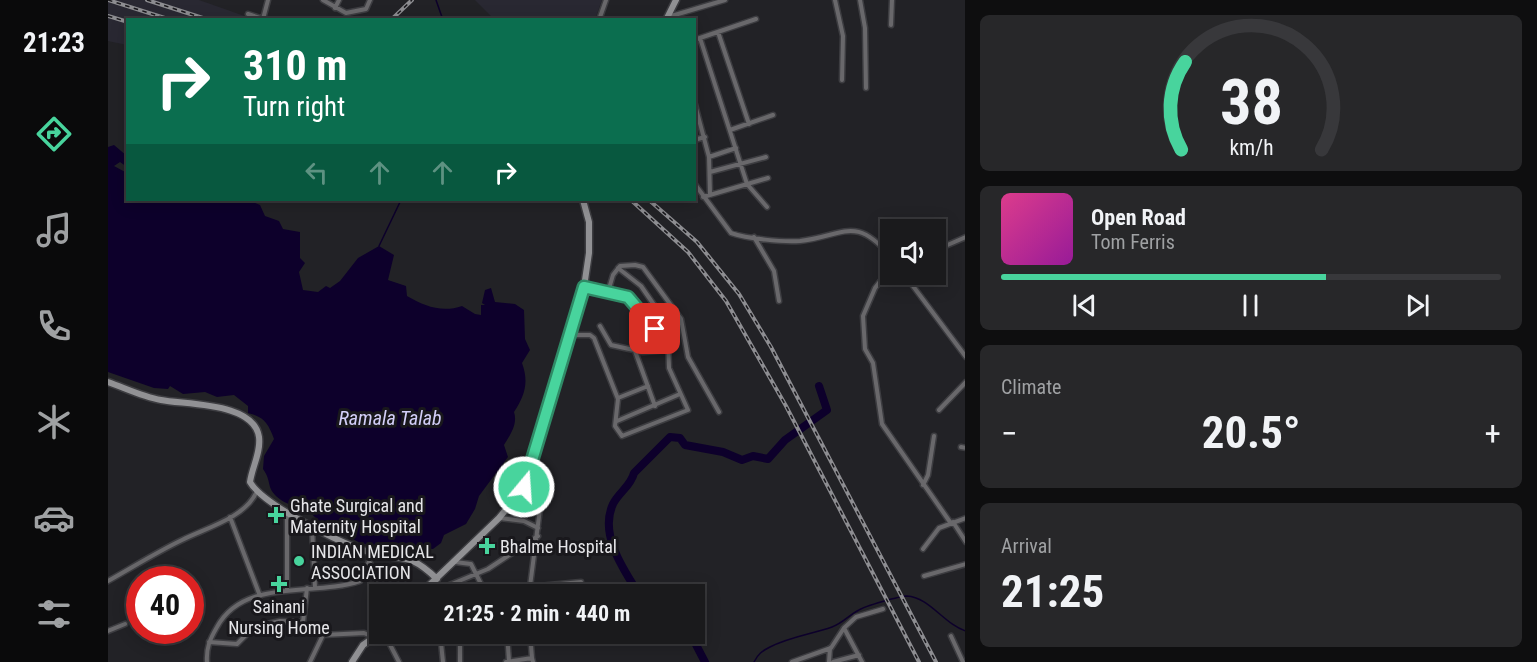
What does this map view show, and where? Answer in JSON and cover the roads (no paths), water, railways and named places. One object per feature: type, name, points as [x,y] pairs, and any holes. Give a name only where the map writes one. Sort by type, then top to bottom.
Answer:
[{"type":"street","points":[[265,18],[268,0]]},
{"type":"street","points":[[323,0],[343,13],[366,9],[370,0]]},
{"type":"street","points":[[335,9],[339,0]]},
{"type":"street","points":[[600,18],[606,0]]},
{"type":"street","points":[[667,18],[676,0]]},
{"type":"street","points":[[667,18],[725,0]]},
{"type":"street","points":[[835,0],[843,36],[842,80]]},
{"type":"street","points":[[860,0],[865,28],[866,88]]},
{"type":"street","points":[[891,25],[892,0]]},
{"type":"street","points":[[248,14],[262,18]]},
{"type":"street","points":[[696,39],[756,19]]},
{"type":"street","points":[[718,32],[749,124]]},
{"type":"street","points":[[700,38],[747,184],[767,207]]},
{"type":"street","points":[[696,107],[706,137],[711,194]]},
{"type":"street","points":[[730,130],[773,115]]},
{"type":"street","points":[[696,140],[706,137]]},
{"type":"street","points":[[709,157],[736,148]]},
{"type":"street","points":[[710,172],[766,157]]},
{"type":"street","points":[[703,197],[768,178]]},
{"type":"street","points":[[696,186],[728,232],[754,237],[802,240],[836,231],[850,230],[870,237],[880,247]]},
{"type":"street","points":[[430,584],[499,518],[524,487],[565,359],[584,287],[589,253],[589,222],[583,201]]},
{"type":"street","points":[[754,237],[774,271],[779,301]]},
{"type":"street","points":[[946,246],[965,237]]},
{"type":"street","points":[[608,292],[612,277],[618,268],[635,265],[643,267],[682,321],[691,363],[719,412]]},
{"type":"street","points":[[570,335],[590,335],[594,338],[618,398],[615,426],[622,436],[637,433],[687,410],[670,371],[668,350],[670,328],[641,286],[618,268]]},
{"type":"street","points":[[880,281],[864,312],[865,349],[873,363],[883,427],[922,485],[965,541]]},
{"type":"street","points":[[912,285],[965,356]]},
{"type":"street","points":[[584,287],[629,298],[655,329]]},
{"type":"street","points":[[600,326],[610,344],[635,351],[668,350]]},
{"type":"street","points":[[635,351],[655,406]]},
{"type":"street","points":[[108,382],[159,400],[220,407],[244,417],[253,424],[259,436],[258,456],[250,482],[256,493],[312,526],[372,553],[409,557],[436,579]]},
{"type":"street","points":[[939,410],[965,383]]},
{"type":"street","points":[[618,398],[648,386]]},
{"type":"street","points":[[616,421],[680,394]]},
{"type":"street","points":[[922,485],[928,473],[934,436]]},
{"type":"street","points":[[524,487],[540,498],[538,536],[530,584]]},
{"type":"street","points":[[108,581],[183,539],[230,517],[253,500],[256,493]]},
{"type":"street","points":[[287,512],[287,591]]},
{"type":"street","points":[[230,517],[260,596]]},
{"type":"street","points":[[499,518],[522,520],[538,528]]},
{"type":"street","points":[[923,549],[934,532],[951,522],[965,518]]},
{"type":"street","points":[[312,526],[315,588]]},
{"type":"street","points":[[452,584],[504,561],[538,536]]},
{"type":"street","points":[[207,662],[209,642],[228,609],[260,596],[360,581],[372,553]]},
{"type":"street","points":[[369,562],[377,584]]},
{"type":"street","points":[[454,562],[470,563],[481,584]]},
{"type":"street","points":[[924,576],[965,564]]},
{"type":"street","points":[[561,584],[581,582]]},
{"type":"street","points":[[209,642],[237,644],[254,627],[280,621],[303,622],[307,588]]},
{"type":"street","points":[[792,662],[830,648],[844,628],[856,617],[883,609]]},
{"type":"street","points":[[108,631],[125,624]]},
{"type":"street","points":[[844,628],[862,662]]},
{"type":"street","points":[[310,662],[323,635],[364,633],[369,635]]},
{"type":"street","points":[[951,636],[963,662]]},
{"type":"street","points":[[352,662],[369,640]]},
{"type":"street","points":[[388,644],[399,662]]},
{"type":"street","points":[[442,644],[443,662]]},
{"type":"street","points":[[460,644],[460,662]]},
{"type":"street","points":[[507,644],[508,662],[532,660],[531,644]]},
{"type":"street","points":[[830,648],[831,662],[859,655]]},
{"type":"street","points":[[814,662],[815,653]]},
{"type":"water","name":"Ramala Talab","points":[[114,145],[126,155],[126,166],[120,162],[114,166],[126,172],[126,201],[250,201],[260,205],[265,216],[279,221],[283,229],[300,232],[300,258],[305,263],[299,272],[303,290],[318,292],[326,286],[330,288],[340,281],[358,258],[379,246],[394,255],[388,280],[406,286],[407,296],[420,303],[440,309],[462,306],[481,315],[481,305],[485,305],[482,303],[485,290],[491,288],[495,302],[515,304],[524,310],[525,339],[530,350],[522,363],[525,376],[523,394],[514,412],[513,429],[504,445],[508,457],[479,496],[475,509],[466,524],[444,535],[441,543],[433,549],[362,544],[318,520],[303,506],[289,504],[275,495],[263,469],[264,456],[274,439],[272,433],[258,416],[248,413],[248,406],[234,395],[217,397],[205,392],[183,394],[170,386],[168,389],[154,388],[108,372],[108,147]]},
{"type":"waterway","points":[[436,0],[442,18]]},
{"type":"waterway","points":[[379,246],[401,201]]},
{"type":"waterway","points":[[632,584],[615,551],[611,539],[609,515],[613,504],[634,473],[670,437],[680,438],[685,445],[723,452],[742,460],[753,456],[768,459],[785,440],[827,410],[819,386]]},
{"type":"waterway","points":[[754,662],[762,651],[777,644],[832,627],[862,608],[903,596],[923,601],[958,628],[965,631]]},
{"type":"waterway","points":[[696,644],[705,662]]},
{"type":"railway","points":[[108,0],[165,18]]},
{"type":"railway","points":[[147,0],[203,18]]},
{"type":"railway","points":[[393,18],[412,0]]},
{"type":"railway","points":[[108,16],[126,21]]},
{"type":"railway","points":[[632,201],[688,252],[726,301],[786,406],[919,662]]},
{"type":"railway","points":[[650,201],[697,242],[739,294],[771,347],[936,662]]},
{"type":"place","name":"Ghate Surgical and Maternity Hospital","points":[[276,515]]},
{"type":"place","name":"Bhalme Hospital","points":[[487,546]]},
{"type":"place","name":"INDIAN MEDICAL ASSOCIATION","points":[[299,561]]},
{"type":"place","name":"Sainani Nursing Home","points":[[279,584]]}]
